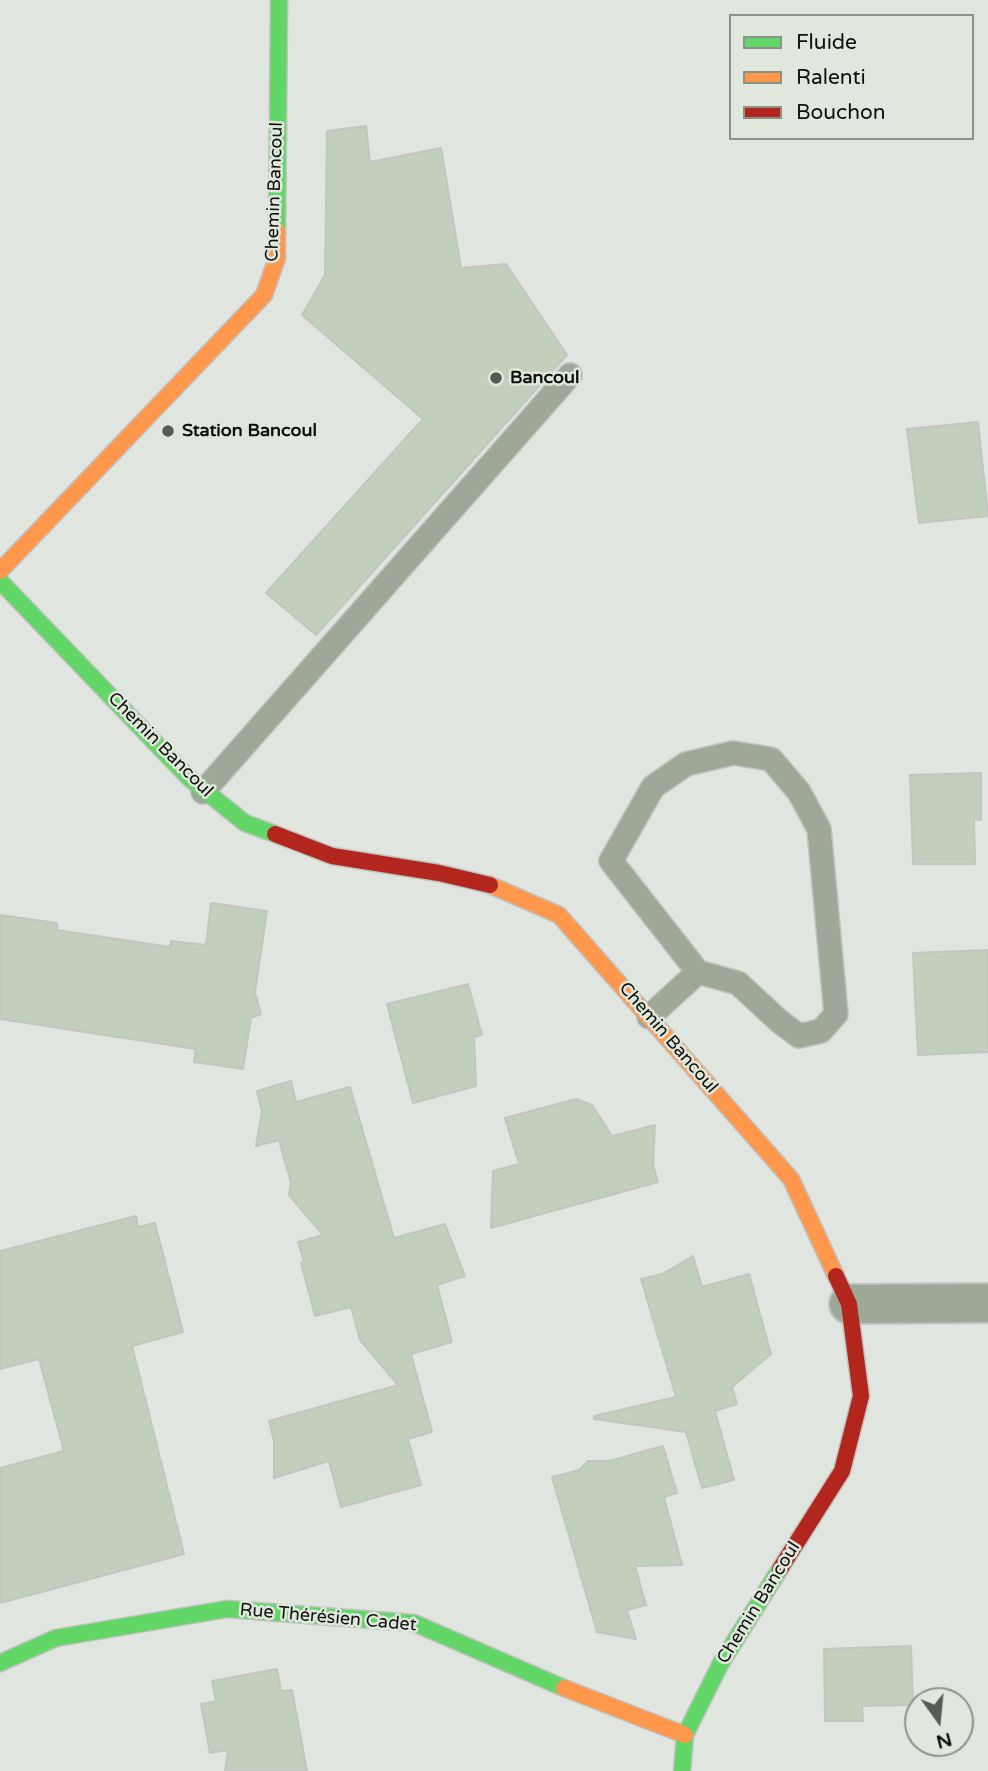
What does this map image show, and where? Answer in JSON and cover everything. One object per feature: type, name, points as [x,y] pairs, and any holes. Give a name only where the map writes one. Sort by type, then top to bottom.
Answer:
[{"type":"main road","name":"Chemin Bancoul","points":[[0,570],[264,295],[276,258],[279,0]]},
{"type":"main road","name":"Chemin Bancoul","points":[[0,581],[203,792],[245,823],[332,856],[439,873],[494,886],[559,915],[791,1179],[849,1304],[860,1396],[842,1471],[721,1663],[685,1735],[682,1771]]},
{"type":"main road","name":"Rue Thérésien Cadet","points":[[0,1663],[56,1637],[227,1609],[414,1623],[579,1694],[685,1735]]},
{"type":"street","points":[[849,1304],[988,1303]]},
{"type":"lane","points":[[203,792],[570,375]]},
{"type":"lane","points":[[733,753],[771,758],[799,792],[819,829],[836,1013],[821,1031],[799,1036],[738,983],[698,972],[611,861],[653,787],[686,764],[733,753]]},
{"type":"lane","points":[[649,1017],[698,972]]},
{"type":"building","name":"Bancoul","points":[[366,126],[370,162],[441,148],[461,268],[506,264],[567,355],[316,635],[266,593],[423,419],[302,315],[325,275],[327,131]]},
{"type":"building","points":[[978,422],[988,516],[919,523],[907,429]]},
{"type":"building","points":[[981,773],[981,820],[974,819],[975,864],[913,864],[910,775]]},
{"type":"building","points":[[211,903],[267,911],[255,992],[261,1014],[251,1018],[243,1069],[194,1062],[196,1049],[0,1019],[0,915],[57,923],[57,930],[170,947],[171,941],[206,945]]},
{"type":"building","points":[[988,950],[988,1052],[918,1055],[913,953]]},
{"type":"building","points":[[468,984],[482,1035],[474,1037],[476,1086],[413,1103],[387,1004]]},
{"type":"building","points":[[291,1081],[296,1102],[350,1087],[394,1238],[445,1224],[465,1276],[437,1285],[452,1342],[411,1354],[432,1432],[408,1439],[421,1485],[341,1507],[329,1461],[274,1478],[274,1441],[269,1421],[398,1385],[360,1340],[351,1307],[315,1316],[298,1242],[323,1235],[289,1195],[291,1183],[279,1140],[256,1146],[262,1112],[257,1091]]},
{"type":"building","points":[[576,1099],[592,1105],[612,1136],[655,1125],[653,1165],[658,1182],[491,1228],[493,1171],[519,1164],[505,1118]]},
{"type":"building","points":[[136,1216],[138,1227],[155,1223],[183,1332],[132,1346],[184,1554],[0,1603],[0,1468],[64,1451],[39,1359],[0,1369],[0,1251]]},
{"type":"building","points":[[693,1256],[702,1287],[749,1274],[771,1354],[732,1387],[737,1404],[715,1411],[734,1480],[702,1488],[686,1432],[594,1419],[594,1416],[676,1397],[641,1279],[662,1274]]},
{"type":"building","points":[[663,1446],[677,1493],[664,1497],[682,1565],[635,1566],[646,1605],[627,1610],[636,1639],[597,1632],[552,1477],[579,1470],[588,1461],[609,1461]]},
{"type":"building","points":[[911,1646],[912,1687],[904,1687],[904,1705],[862,1706],[863,1721],[825,1721],[824,1649]]},
{"type":"building","points":[[277,1669],[281,1691],[292,1690],[307,1771],[225,1771],[228,1750],[210,1753],[201,1704],[216,1701],[212,1681]]},
{"type":"traffic: fast","points":[[277,231],[279,0]]},
{"type":"traffic: fast","points":[[0,581],[189,778],[245,823],[275,834]]},
{"type":"traffic: fast","points":[[682,1771],[685,1735],[721,1663],[780,1569]]},
{"type":"traffic: fast","points":[[0,1663],[56,1638],[227,1609],[414,1623],[564,1688]]},
{"type":"traffic: slow","points":[[0,571],[264,295],[277,258],[277,231]]},
{"type":"traffic: slow","points":[[490,885],[559,915],[791,1179],[836,1276]]},
{"type":"traffic: slow","points":[[564,1688],[685,1735]]},
{"type":"traffic: jam","points":[[275,834],[332,856],[439,873],[490,885]]},
{"type":"traffic: jam","points":[[780,1569],[842,1471],[861,1396],[849,1304],[836,1276]]},
{"type":"place","name":"Bancoul","points":[[496,378]]},
{"type":"place","name":"Station Bancoul","points":[[168,431]]}]
